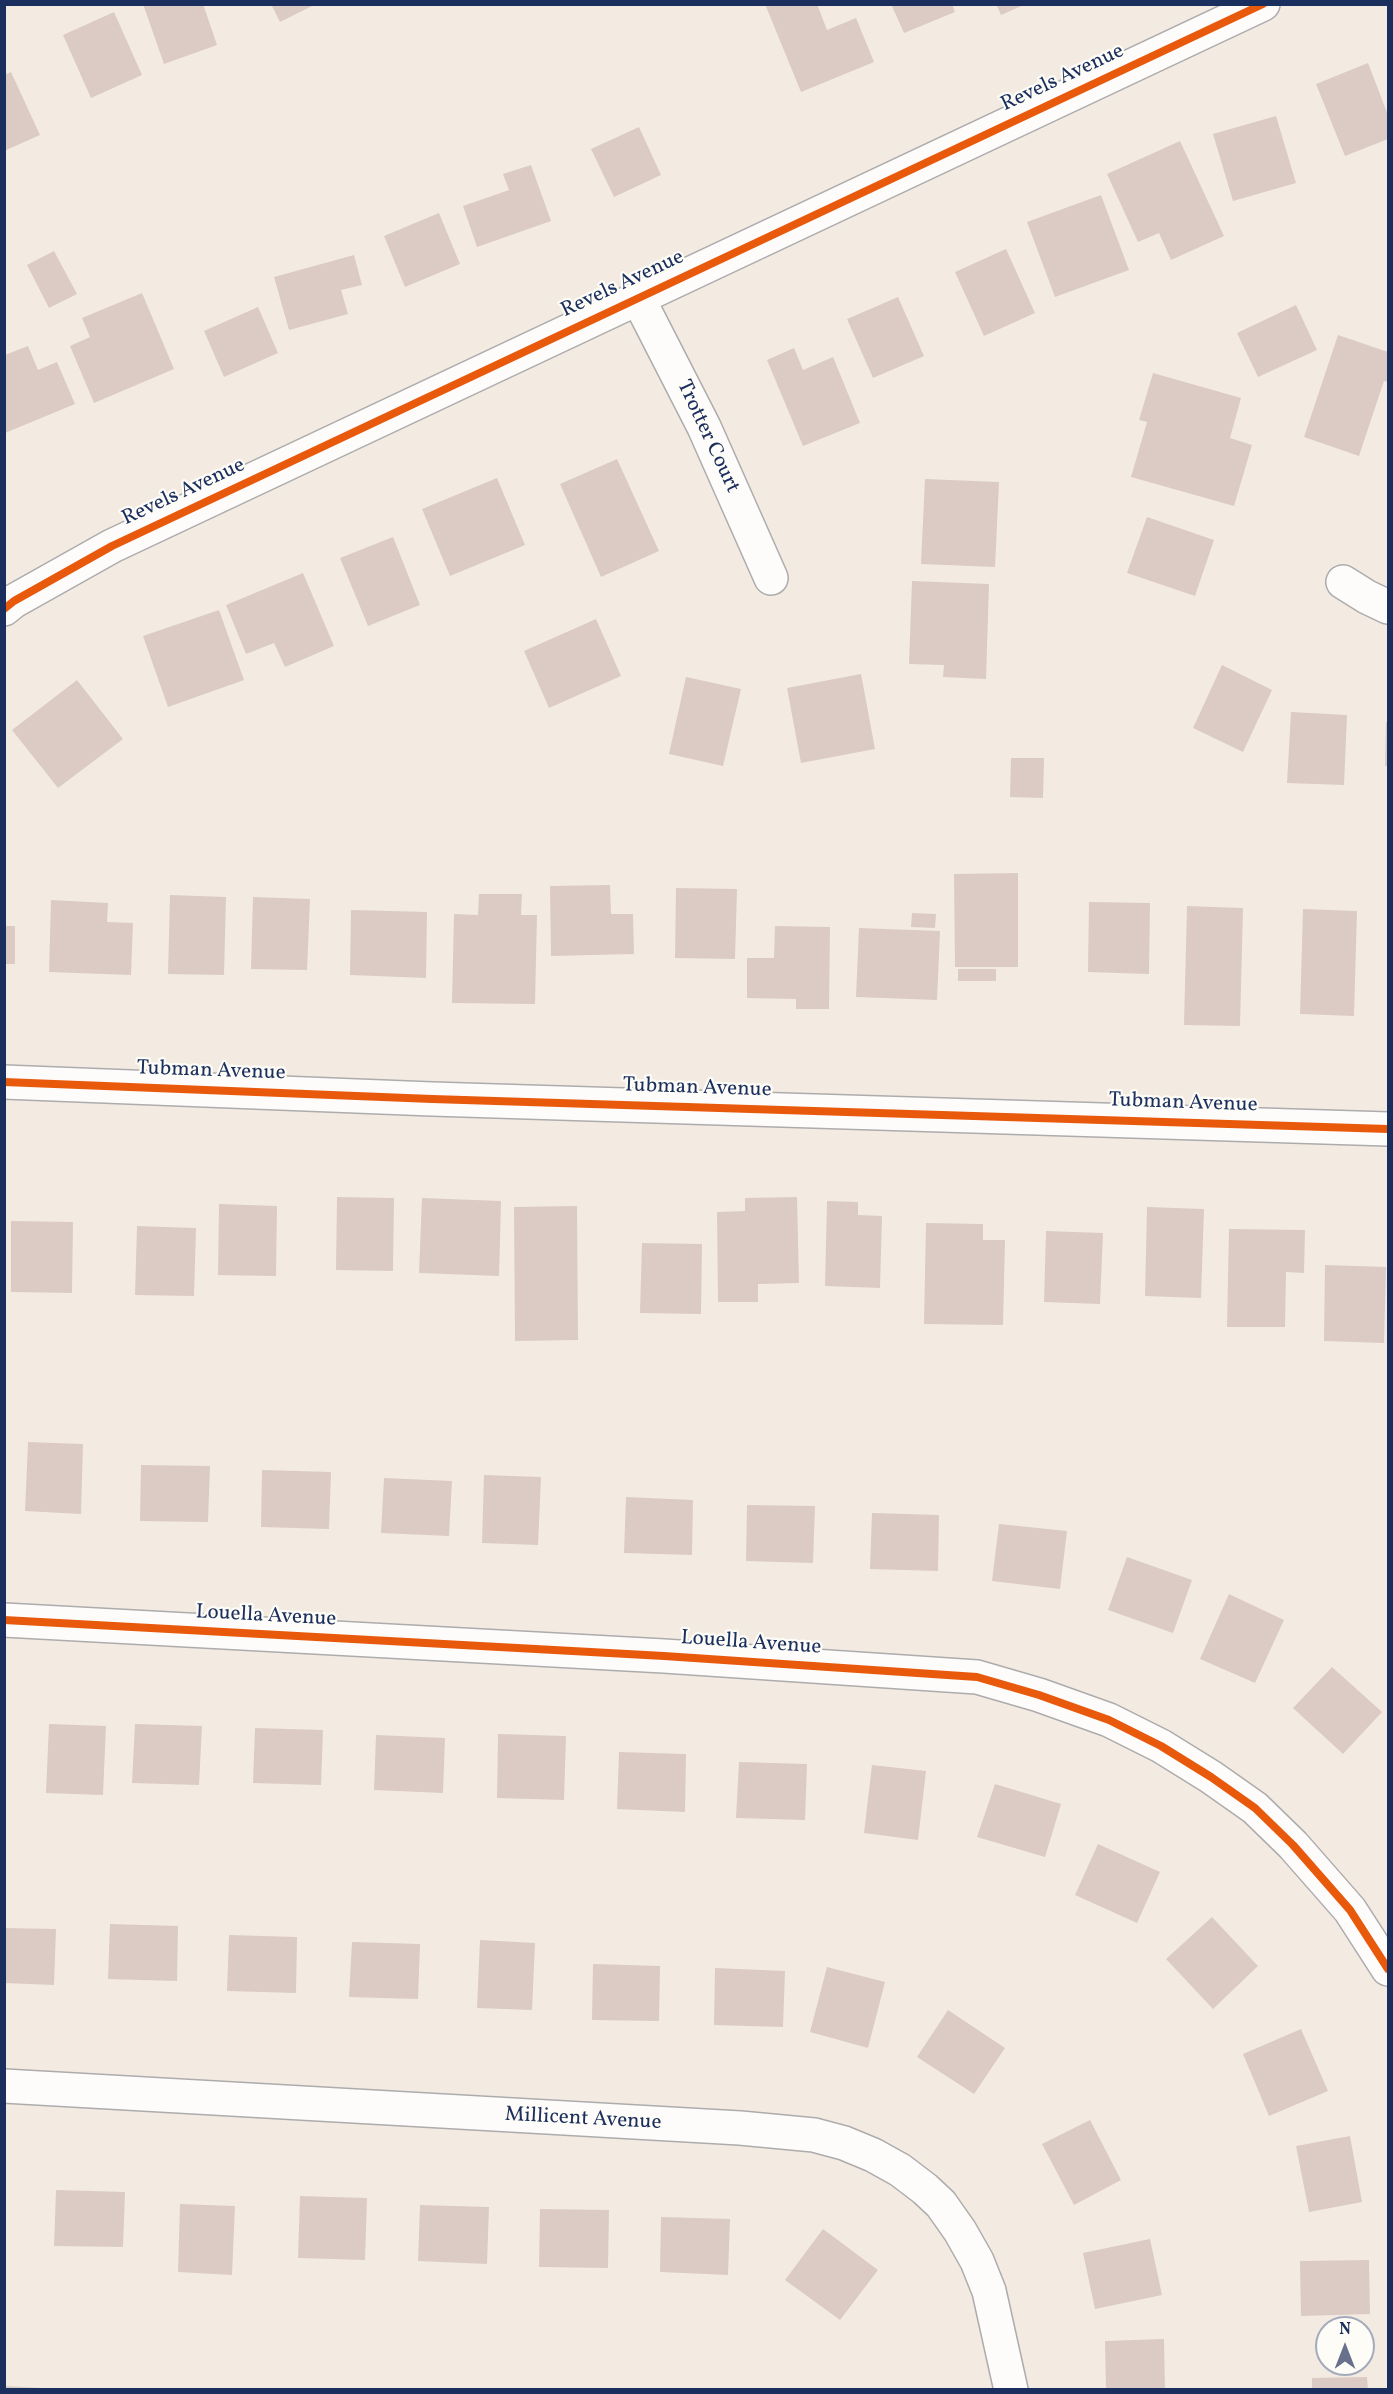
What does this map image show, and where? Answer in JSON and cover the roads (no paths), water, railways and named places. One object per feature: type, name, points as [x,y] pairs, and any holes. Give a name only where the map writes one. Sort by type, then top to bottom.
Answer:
[{"type":"street","name":"Revels Avenue","points":[[4,609],[14,601],[112,546],[1263,4]]},
{"type":"street","name":"Trotter Court","points":[[638,298],[704,427],[771,578]]},
{"type":"street","points":[[1344,582],[1367,597],[1389,607]]},
{"type":"street","name":"Tubman Avenue","points":[[4,1082],[432,1099],[1389,1129]]},
{"type":"street","name":"Louella Avenue","points":[[4,1620],[664,1656],[977,1677],[1039,1695],[1109,1720],[1161,1746],[1255,1808],[1293,1845],[1350,1910],[1389,1969]]},
{"type":"street","name":"Millicent Avenue","points":[[4,2086],[740,2128],[814,2135],[844,2143],[882,2160],[925,2188],[960,2231],[977,2261],[989,2291],[1011,2390]]}]
